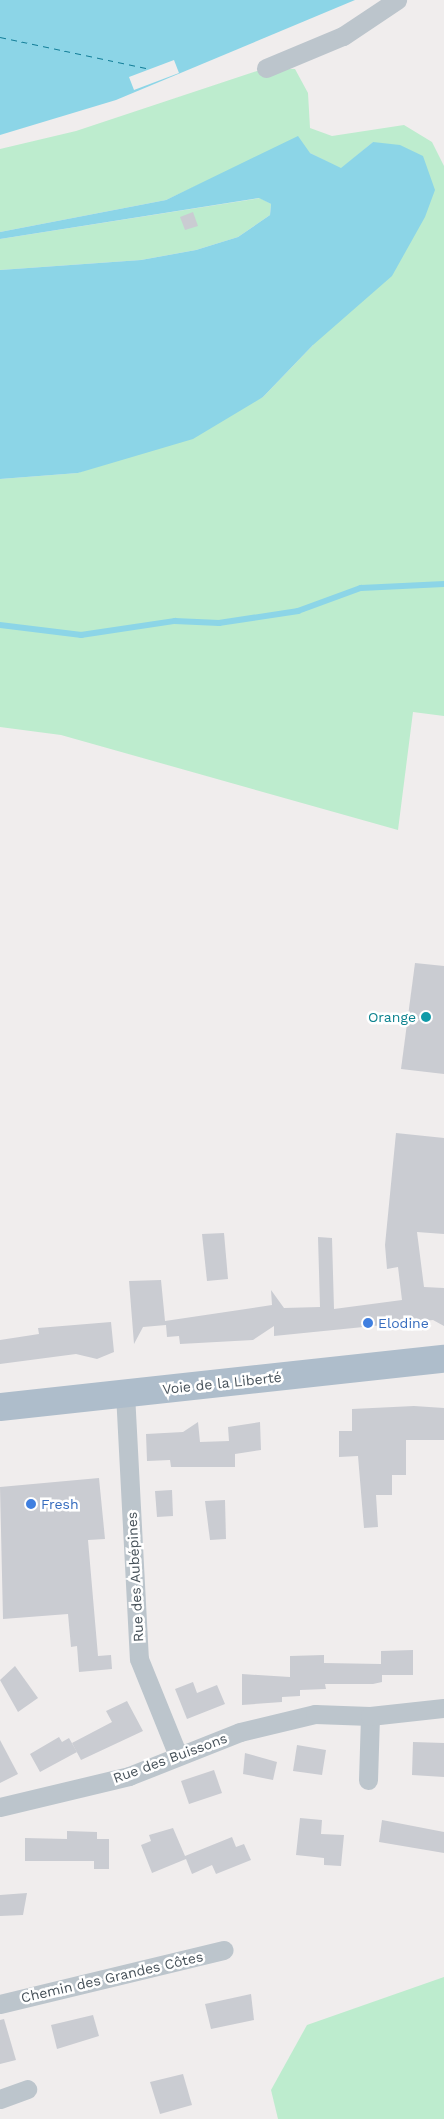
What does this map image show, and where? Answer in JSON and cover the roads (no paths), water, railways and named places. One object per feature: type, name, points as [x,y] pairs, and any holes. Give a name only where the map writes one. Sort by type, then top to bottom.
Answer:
[{"type":"main road","name":"Voie de la Liberté","points":[[0,1407],[444,1359]]},
{"type":"street","points":[[266,68],[343,36],[396,0]]},
{"type":"street","name":"Rue des Aubépines","points":[[125,1393],[139,1658],[177,1753]]},
{"type":"street","name":"Rue des Buissons","points":[[0,1807],[129,1776],[177,1753],[315,1714],[370,1716],[444,1708]]},
{"type":"street","points":[[368,1780],[370,1716]]},
{"type":"street","name":"Chemin des Grandes Côtes","points":[[0,2004],[224,1950]]},
{"type":"street","points":[[0,2099],[26,2089]]},
{"type":"water","points":[[0,0],[355,0],[116,100],[0,135]]},
{"type":"water","points":[[298,136],[310,153],[341,168],[373,142],[400,145],[423,156],[435,190],[425,217],[392,276],[313,345],[263,397],[193,439],[78,473],[0,479],[0,270],[141,260],[196,250],[238,237],[270,215],[271,204],[259,198],[0,239],[0,232],[166,200]]},
{"type":"waterway","points":[[0,625],[81,635],[175,621],[219,623],[298,611],[361,588],[444,584]]},
{"type":"place","name":"Orange","points":[[426,1017]]},
{"type":"place","name":"Elodine","points":[[368,1323]]},
{"type":"place","name":"Fresh","points":[[31,1504]]}]
